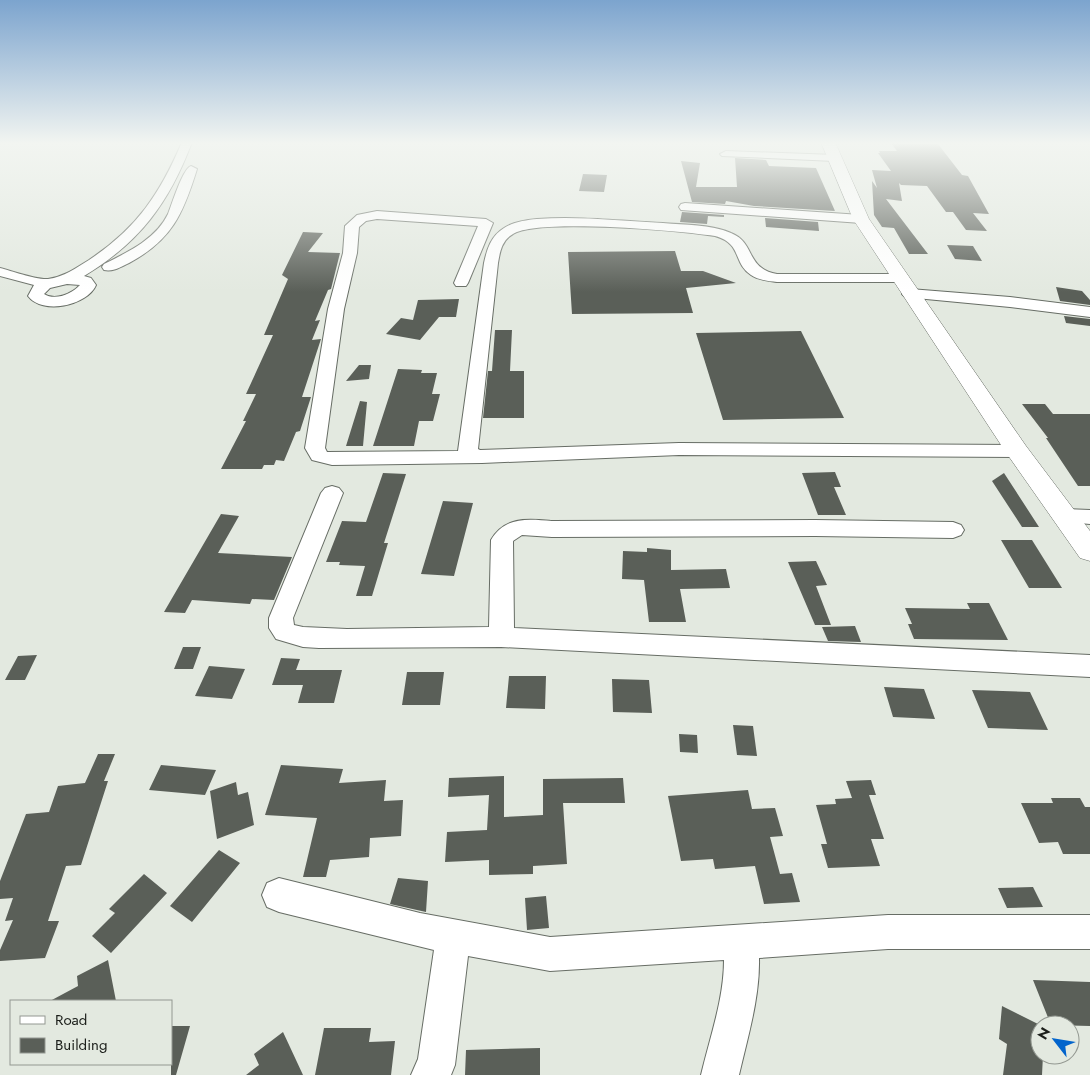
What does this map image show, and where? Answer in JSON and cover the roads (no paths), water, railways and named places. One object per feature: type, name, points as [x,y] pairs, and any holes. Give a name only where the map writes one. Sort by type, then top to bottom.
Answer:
[{"type":"street","points":[[74,279],[132,234],[165,192]]},
{"type":"street","points":[[74,279],[88,284],[84,292],[60,301],[44,301],[36,296],[38,289],[47,284],[74,279],[136,252],[162,231],[173,218],[182,192]]},
{"type":"street","points":[[850,192],[861,219],[904,286],[1017,452],[1090,551]]},
{"type":"street","points":[[685,207],[861,219]]},
{"type":"street","points":[[461,284],[486,223],[376,215],[355,222],[352,226],[350,253],[336,309],[314,448],[319,456],[332,459],[482,457],[679,449],[1017,452]]},
{"type":"street","points":[[482,457],[474,456],[468,451],[481,343],[495,243],[510,230],[538,224],[594,224],[708,231],[726,235],[736,241],[753,271],[762,276],[904,286],[1090,312]]},
{"type":"street","points":[[0,272],[47,284]]},
{"type":"street","points":[[332,493],[281,618],[282,628],[286,632],[304,637],[347,640],[501,637],[1090,666]]},
{"type":"street","points":[[1065,516],[1090,517]]},
{"type":"street","points":[[501,637],[502,540],[509,532],[520,526],[552,529],[953,530]]},
{"type":"street","points":[[278,895],[420,930],[550,954],[888,932],[1090,932]]},
{"type":"street","points":[[430,1075],[436,1064],[453,936]]},
{"type":"street","points":[[720,1075],[742,977],[742,942]]}]
